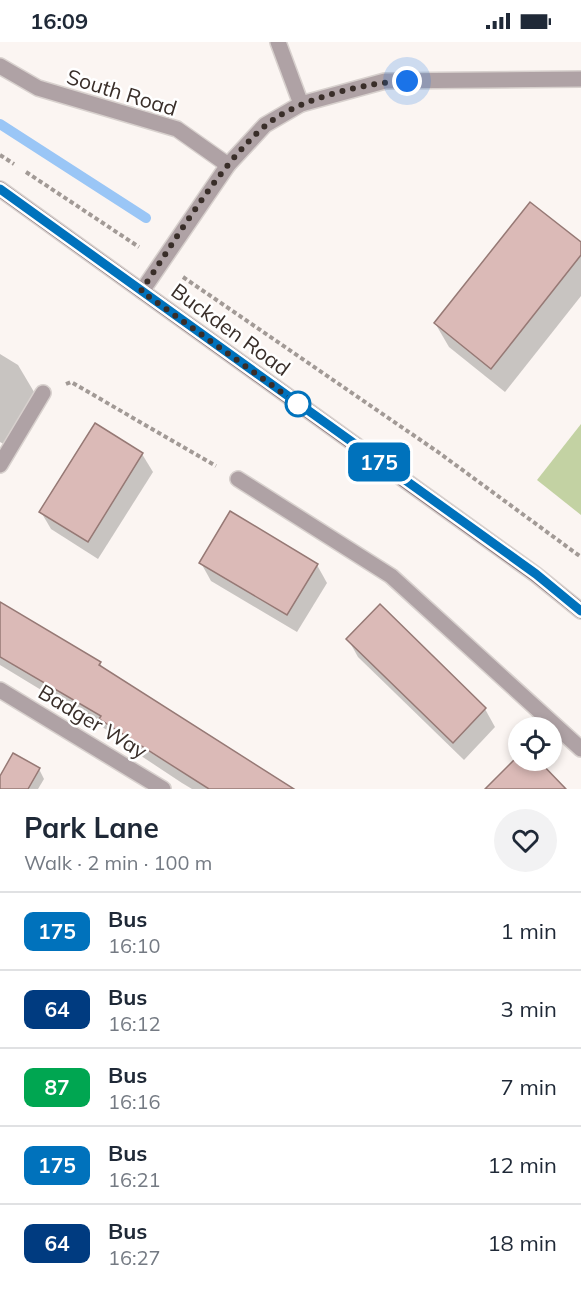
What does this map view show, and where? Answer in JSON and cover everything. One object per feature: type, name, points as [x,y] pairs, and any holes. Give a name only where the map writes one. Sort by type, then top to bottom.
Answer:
[{"type":"main road","name":"Buckden Road","points":[[0,189],[536,574],[581,611]]},
{"type":"street","points":[[278,42],[301,104]]},
{"type":"street","name":"South Road","points":[[0,66],[38,88],[177,129],[228,165]]},
{"type":"street","points":[[141,291],[228,165],[265,125],[301,104],[386,81],[581,79]]},
{"type":"street","points":[[0,465],[43,393]]},
{"type":"street","points":[[238,479],[391,576],[581,749]]},
{"type":"street","name":"Badger Way","points":[[0,690],[164,789]]},
{"type":"path","points":[[0,155],[438,452],[581,557]]},
{"type":"path","points":[[43,393],[71,382],[238,479]]},
{"type":"green space","points":[[581,424],[581,515],[537,480]]},
{"type":"building","points":[[530,202],[581,242],[581,255],[491,369],[434,323]]},
{"type":"building","points":[[95,423],[143,453],[88,542],[39,512]]},
{"type":"building","points":[[230,511],[318,564],[287,615],[199,563]]},
{"type":"building","points":[[0,602],[101,662],[99,665],[294,789],[209,789],[99,719],[101,716],[0,657]]},
{"type":"building","points":[[380,604],[486,708],[453,743],[346,639]]},
{"type":"building","points":[[13,753],[40,768],[28,789],[0,789],[0,776]]},
{"type":"building","points":[[508,766],[508,771],[549,771],[566,789],[485,789]]},
{"type":"waterway","points":[[0,124],[146,218]]},
{"type":"bus line","name":"175","points":[[0,189],[536,574],[581,611]]},
{"type":"route","points":[[298,404],[141,291],[228,165],[265,125],[301,104],[386,81],[407,81]]}]
